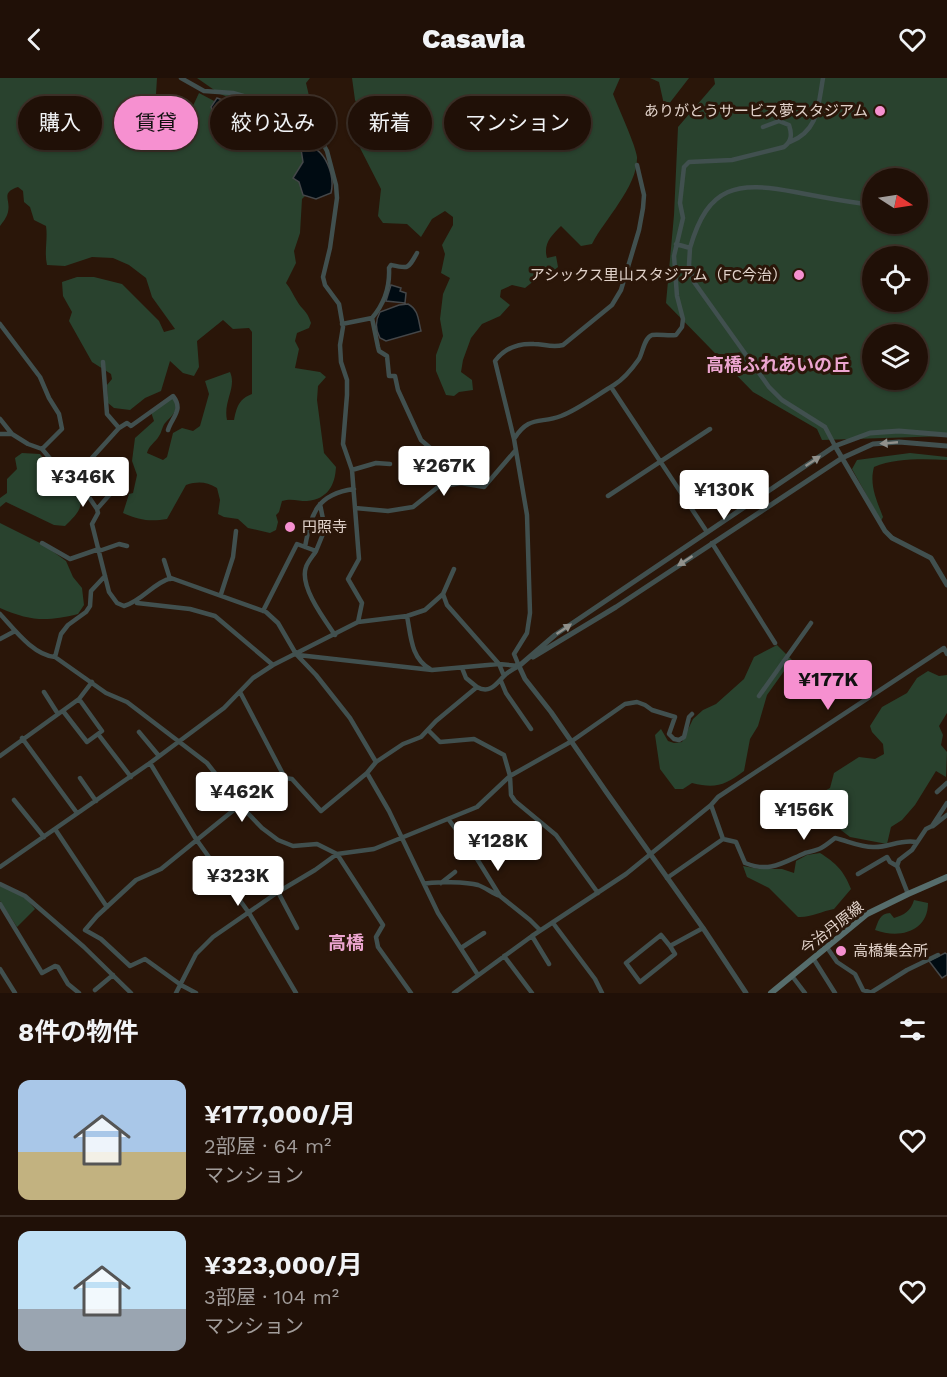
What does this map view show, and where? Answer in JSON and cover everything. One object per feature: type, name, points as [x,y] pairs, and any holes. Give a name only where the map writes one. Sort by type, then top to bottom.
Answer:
[{"type":"main road","name":"今治丹原線","points":[[771,993],[867,914],[947,878]]},
{"type":"street","points":[[181,78],[204,91],[233,93],[299,112],[313,126],[327,151],[336,185],[337,208],[323,277],[325,285],[339,304],[342,324],[341,363],[347,380],[343,444],[352,470],[359,559],[348,579],[362,603],[358,622]]},
{"type":"street","points":[[514,439],[521,428],[528,423],[560,416],[623,379],[652,335],[676,335],[682,327],[683,319],[674,273],[676,244],[683,218],[680,203],[684,167],[689,162],[732,160],[784,147],[807,132],[816,117],[823,78]]},
{"type":"street","points":[[763,127],[779,121],[789,125],[792,132],[790,142]]},
{"type":"street","points":[[637,165],[644,195],[641,219],[621,290],[612,305],[563,345],[556,347],[534,343],[514,346],[502,353],[495,362],[514,439],[527,515],[530,613],[527,633],[514,654],[525,679],[572,741],[746,993]]},
{"type":"street","points":[[862,203],[766,186],[735,189],[722,195],[705,211],[695,231],[690,248],[689,265],[694,282],[769,387],[782,400],[825,428],[885,531],[892,538],[931,558],[947,585]]},
{"type":"street","points":[[676,244],[690,248]]},
{"type":"street","points":[[342,324],[372,318],[380,308],[388,290],[389,268],[391,266],[406,268],[410,266],[417,253]]},
{"type":"street","points":[[372,318],[379,351],[387,356],[389,376],[395,376],[398,390],[421,440],[435,452],[439,468],[438,487]]},
{"type":"street","points":[[0,324],[40,376],[59,414],[62,429],[42,450]]},
{"type":"street","points":[[103,362],[107,414],[119,428]]},
{"type":"street","points":[[611,387],[708,532]]},
{"type":"street","points":[[71,481],[119,428],[127,423],[131,426],[173,396],[178,410],[168,430]]},
{"type":"street","points":[[0,419],[12,434],[42,450],[61,473],[71,481],[78,481],[97,509],[98,513],[92,524],[109,592],[117,603],[124,606],[136,603],[190,609],[215,616],[273,665]]},
{"type":"street","points":[[608,496],[710,429]]},
{"type":"street","points":[[296,654],[433,670],[499,664],[519,666],[555,635],[835,446],[870,433],[899,430],[947,435]]},
{"type":"street","points":[[0,434],[12,434]]},
{"type":"street","points":[[462,668],[466,678],[477,687],[483,690],[491,689],[519,666],[596,619],[842,458],[873,444],[899,442],[947,446]]},
{"type":"street","points":[[355,508],[388,511],[413,507],[438,487],[461,483],[484,487],[515,451]]},
{"type":"street","points":[[352,470],[376,463],[390,464]]},
{"type":"street","points":[[305,547],[310,521],[316,508],[338,491],[354,489]]},
{"type":"street","points":[[97,509],[112,492]]},
{"type":"street","points":[[320,504],[324,529],[316,551],[306,567],[304,580],[335,635]]},
{"type":"street","points":[[220,594],[233,557],[236,531]]},
{"type":"street","points":[[42,543],[70,559],[119,544],[127,546]]},
{"type":"street","points":[[712,543],[775,643]]},
{"type":"street","points":[[262,610],[297,544],[316,551]]},
{"type":"street","points":[[164,560],[170,579]]},
{"type":"street","points":[[0,867],[131,777],[224,708],[253,678],[273,665],[358,622],[407,616],[425,610],[442,594],[454,569]]},
{"type":"street","points":[[56,657],[61,634],[68,625],[86,612],[90,606],[91,591],[105,576]]},
{"type":"street","points":[[136,603],[163,580],[170,579],[262,610],[278,623],[296,654],[350,718],[376,762]]},
{"type":"street","points":[[442,594],[447,604],[499,664],[504,676]]},
{"type":"street","points":[[0,614],[15,631],[40,651],[56,657],[106,693],[127,702],[207,763],[240,805],[262,828],[278,840],[293,846],[318,844],[337,854],[383,925],[376,937],[378,947],[411,993]]},
{"type":"street","points":[[407,616],[416,657],[433,670]]},
{"type":"street","points":[[759,696],[811,623]]},
{"type":"street","points":[[0,639],[15,631]]},
{"type":"street","points":[[454,993],[540,930],[598,893],[651,854],[711,806],[718,796],[944,648],[947,654]]},
{"type":"street","points":[[501,681],[506,693],[531,729]]},
{"type":"street","points":[[0,756],[79,699],[92,682]]},
{"type":"street","points":[[235,796],[260,790],[285,778],[292,779],[321,811],[368,773],[376,762],[403,744],[421,737],[436,721],[477,687]]},
{"type":"street","points":[[44,692],[87,742],[102,731],[79,699]]},
{"type":"street","points":[[240,692],[285,778]]},
{"type":"street","points":[[176,993],[196,954],[213,937],[337,854],[374,849],[477,807],[510,776],[572,741],[625,704],[637,702],[652,710],[675,717],[669,734],[679,740],[684,737],[689,717],[693,714]]},
{"type":"street","points":[[428,730],[440,742],[474,739],[504,755],[510,776],[511,795],[515,801],[555,835],[598,893]]},
{"type":"street","points":[[139,732],[159,756]]},
{"type":"street","points":[[98,734],[131,777]]},
{"type":"street","points":[[22,738],[77,813]]},
{"type":"street","points":[[150,763],[196,840],[249,913],[296,993]]},
{"type":"street","points":[[368,773],[438,913],[478,975]]},
{"type":"street","points":[[80,778],[96,801]]},
{"type":"street","points":[[936,792],[947,783]]},
{"type":"street","points":[[14,800],[44,837]]},
{"type":"street","points":[[933,826],[947,803]]},
{"type":"street","points":[[78,944],[86,930],[136,880],[161,869],[240,805]]},
{"type":"street","points":[[711,806],[723,839]]},
{"type":"street","points":[[897,866],[899,860],[912,850],[926,829],[947,815]]},
{"type":"street","points":[[448,820],[474,854],[500,896]]},
{"type":"street","points":[[55,829],[107,907]]},
{"type":"street","points":[[667,878],[723,839],[736,842],[745,863],[757,867],[770,867],[787,862],[818,850],[835,838],[860,846],[876,848],[900,841],[916,842]]},
{"type":"street","points":[[858,874],[887,857],[897,866],[908,894]]},
{"type":"street","points":[[441,883],[455,872]]},
{"type":"street","points":[[424,884],[433,881],[480,886],[500,896],[540,930]]},
{"type":"street","points":[[0,884],[25,896],[131,993]]},
{"type":"street","points":[[278,892],[297,928]]},
{"type":"street","points":[[0,904],[42,973],[55,966],[58,967],[68,984],[79,993]]},
{"type":"street","points":[[553,923],[596,979],[602,993]]},
{"type":"street","points":[[670,946],[703,928]]},
{"type":"street","points":[[86,930],[101,939],[130,966],[145,959],[196,993]]},
{"type":"street","points":[[461,948],[484,933]]},
{"type":"street","points":[[661,935],[670,946],[675,954],[640,982],[626,963],[661,935]]},
{"type":"street","points":[[532,936],[549,964]]},
{"type":"street","points":[[826,946],[837,962],[855,974],[863,990],[872,993],[907,970],[938,956]]},
{"type":"street","points":[[504,956],[532,993]]},
{"type":"street","points":[[813,958],[835,993]]},
{"type":"street","points":[[0,969],[15,993]]},
{"type":"street","points":[[95,990],[113,975]]},
{"type":"street","points":[[792,976],[805,993]]},
{"type":"green space","points":[[0,78],[157,78],[156,94],[161,96],[114,96],[114,150],[198,150],[199,93],[210,99],[210,150],[307,150],[306,195],[302,199],[300,233],[294,251],[296,263],[286,283],[311,323],[309,328],[297,333],[295,341],[299,349],[295,368],[320,372],[326,377],[318,386],[317,400],[324,453],[336,467],[334,480],[329,490],[314,500],[282,501],[276,515],[278,522],[276,530],[270,533],[248,528],[238,519],[218,514],[220,500],[217,488],[202,483],[186,485],[167,519],[145,520],[123,513],[129,494],[133,493],[137,475],[132,461],[135,438],[154,421],[151,412],[172,397],[175,401],[175,411],[147,453],[163,460],[167,457],[173,433],[182,428],[193,431],[200,426],[209,394],[205,381],[230,372],[232,384],[226,413],[227,420],[234,420],[239,404],[252,394],[252,332],[249,328],[233,329],[223,320],[197,341],[199,367],[194,376],[183,373],[170,361],[161,391],[145,398],[130,410],[114,408],[108,403],[107,385],[112,379],[111,374],[92,362],[69,321],[72,312],[63,296],[62,282],[77,277],[94,277],[122,284],[159,321],[164,332],[175,329],[152,297],[146,278],[129,265],[113,258],[92,257],[65,266],[47,265],[46,226],[34,220],[30,207],[24,202],[23,191],[18,187],[8,194],[8,212],[0,226]]},
{"type":"green space","points":[[197,78],[310,78],[306,83],[309,96],[225,96]]},
{"type":"green space","points":[[352,78],[620,78],[613,94],[637,157],[636,168],[627,191],[592,244],[581,246],[561,226],[551,237],[546,248],[547,258],[556,256],[558,267],[552,272],[540,271],[535,280],[525,288],[512,285],[501,290],[500,297],[510,305],[500,316],[482,324],[471,338],[463,360],[461,372],[472,380],[473,390],[459,392],[454,396],[446,395],[436,371],[436,355],[443,336],[440,319],[443,294],[450,278],[441,273],[445,254],[442,245],[453,225],[453,217],[445,211],[432,219],[421,237],[407,224],[383,223],[378,216],[381,189],[361,150],[432,150],[432,96],[354,96]]},
{"type":"green space","points":[[650,78],[689,78],[665,109],[659,82]]},
{"type":"green space","points":[[714,78],[947,78],[947,436],[822,440],[817,429],[753,392],[666,303],[674,215],[678,127],[715,84]]},
{"type":"green space","points":[[22,453],[40,454],[61,481],[78,487],[81,500],[79,509],[65,526],[54,525],[6,502],[0,507],[0,498],[7,493],[7,479],[17,469],[15,458]]},
{"type":"green space","points":[[910,453],[947,457],[947,460],[919,459],[874,467],[873,487],[883,517],[881,521],[852,469],[857,460]]},
{"type":"green space","points":[[0,523],[44,545],[66,561],[73,577],[82,588],[84,605],[78,614],[38,619],[20,616],[0,608]]},
{"type":"green space","points":[[777,645],[792,660],[767,695],[758,726],[750,739],[744,771],[731,780],[714,786],[692,783],[683,789],[675,789],[660,769],[655,735],[661,729],[668,741],[682,742],[693,719],[703,710],[716,704],[744,679],[754,657]]},
{"type":"green space","points":[[928,671],[939,676],[947,675],[947,713],[939,726],[943,735],[941,745],[947,752],[946,777],[936,771],[915,805],[902,820],[891,827],[887,844],[850,837],[833,824],[807,814],[806,801],[830,788],[834,773],[859,757],[875,759],[884,754],[883,744],[872,732],[870,726],[882,707],[907,693],[917,678]]},
{"type":"green space","points":[[820,853],[839,868],[851,889],[834,909],[807,916],[798,917],[769,888],[747,877],[743,866],[782,869],[794,873],[796,861],[807,855]]},
{"type":"green space","points":[[0,886],[24,896],[35,909],[17,927],[0,901]]},
{"type":"green space","points":[[914,900],[928,903],[927,913],[918,927],[893,934],[875,930],[880,918],[890,913],[894,918],[907,912]]},
{"type":"shaded area","points":[[301,150],[316,150],[324,157],[332,179],[331,193],[316,199],[303,195],[299,182],[293,178],[303,162]]},
{"type":"shaded area","points":[[391,285],[401,288],[400,291],[406,293],[405,303],[386,301]]},
{"type":"shaded area","points":[[408,304],[416,312],[421,331],[386,341],[380,338],[376,325],[380,312]]},
{"type":"shaded area","points":[[947,954],[947,975],[942,978],[929,961]]},
{"type":"place","name":"ありがとうサービス夢スタジアム","points":[[880,111]]},
{"type":"place","name":"アシックス里山スタジアム（FC今治）","points":[[799,275]]},
{"type":"place","name":"円照寺","points":[[290,527]]},
{"type":"place","name":"高橋集会所","points":[[841,951]]},
{"type":"district","name":"高橋ふれあいの丘","points":[[778,364]]},
{"type":"district","name":"高橋","points":[[346,942]]}]
